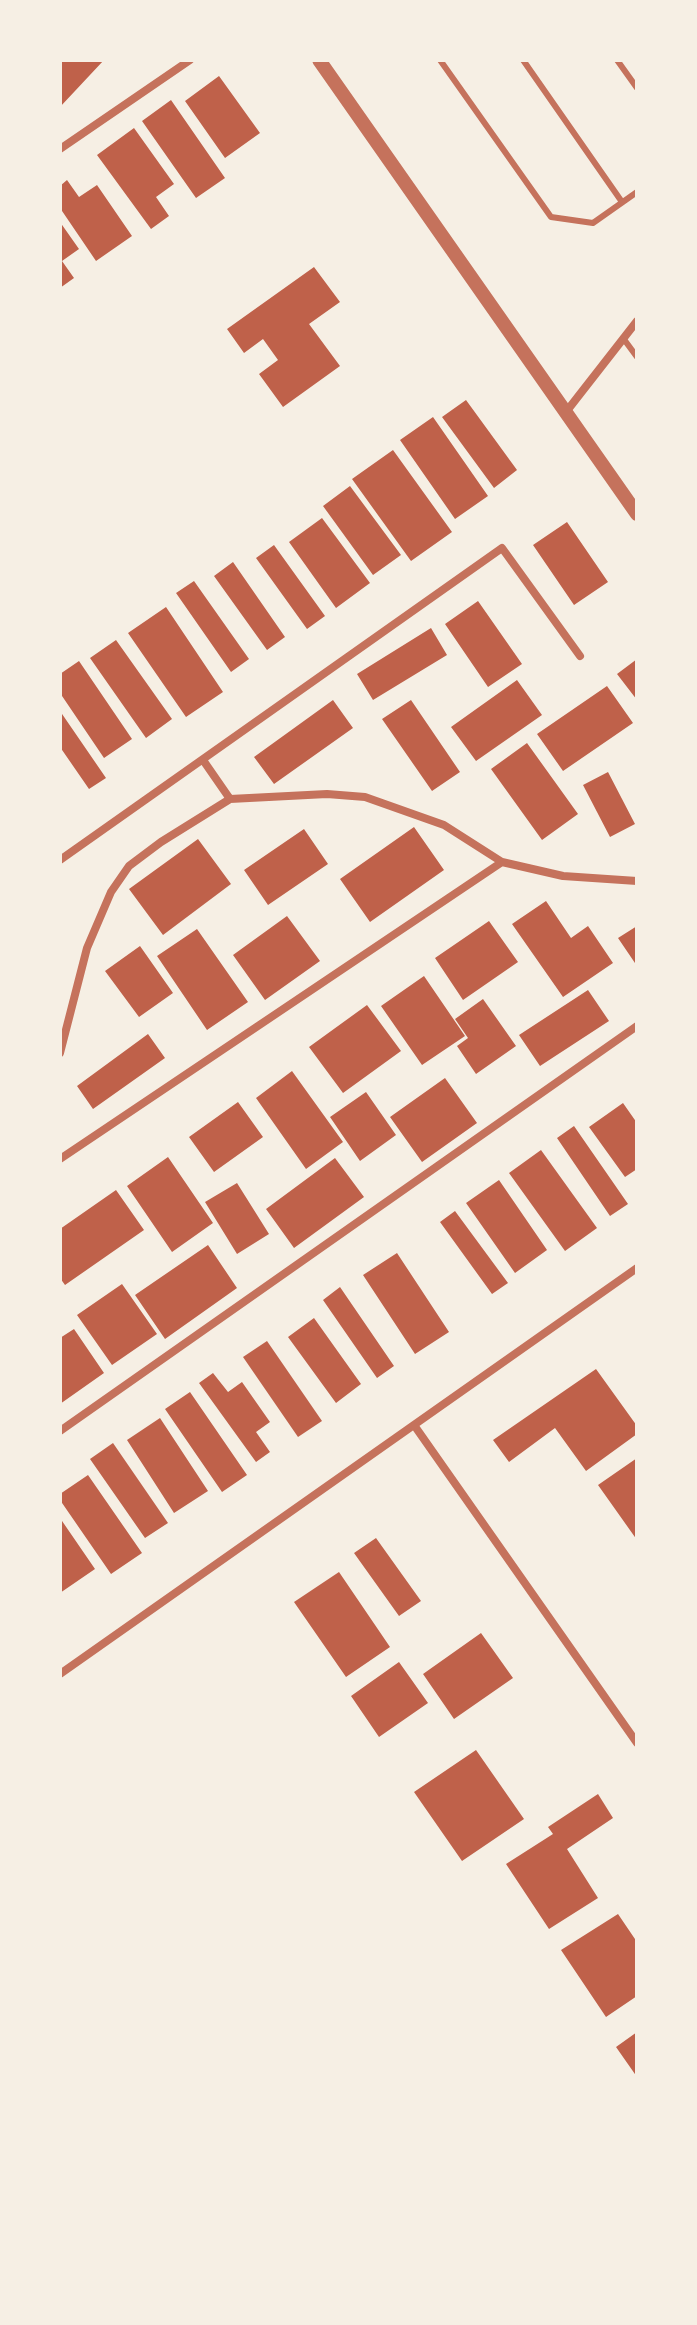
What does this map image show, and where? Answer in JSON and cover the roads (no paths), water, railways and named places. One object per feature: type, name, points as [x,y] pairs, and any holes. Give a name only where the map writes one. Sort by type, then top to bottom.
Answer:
[{"type":"street","points":[[60,149],[190,60]]},
{"type":"street","points":[[319,60],[637,514]]},
{"type":"street","points":[[566,412],[637,321]]},
{"type":"street","points":[[60,860],[502,548],[580,656]]},
{"type":"street","points":[[203,760],[230,799]]},
{"type":"street","points":[[60,1053],[87,948],[111,892],[129,866],[230,799],[327,794],[365,797],[444,825],[502,862],[563,876],[637,881]]},
{"type":"street","points":[[60,1159],[502,862]]},
{"type":"street","points":[[60,1431],[637,1026]]},
{"type":"street","points":[[60,1674],[637,1268]]},
{"type":"street","points":[[414,1425],[637,1743]]},
{"type":"lane","points":[[440,60],[551,217],[593,223],[637,192]]},
{"type":"lane","points":[[523,60],[622,202]]},
{"type":"lane","points":[[617,60],[637,88]]},
{"type":"lane","points":[[623,338],[637,357]]}]
